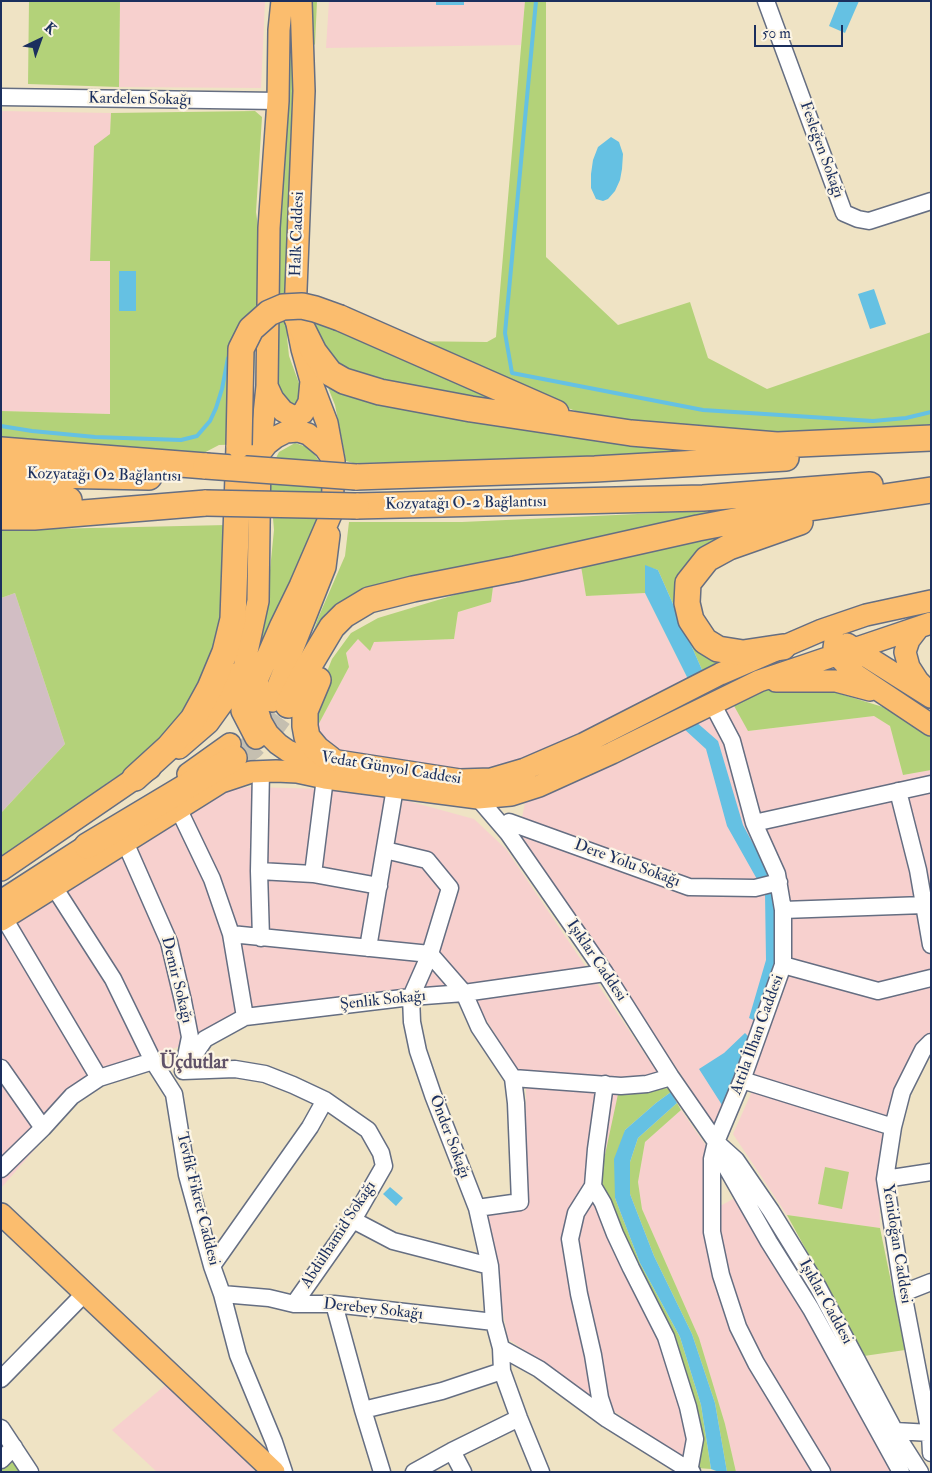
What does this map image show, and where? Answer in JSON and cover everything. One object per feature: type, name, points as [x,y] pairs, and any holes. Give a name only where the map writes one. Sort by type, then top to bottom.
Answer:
[{"type":"highway","points":[[135,778],[169,747],[193,719],[210,688],[225,652],[233,618],[250,449],[241,349],[251,330],[268,313],[283,306],[302,306],[316,309],[558,414],[631,433]]},
{"type":"highway","points":[[295,314],[314,352],[330,372],[344,381],[380,392],[471,409],[631,433],[777,444],[931,438]]},
{"type":"highway","name":"Kozyatağı O-2 Bağlantısı","points":[[206,472],[356,477],[595,469],[882,452],[931,445]]},
{"type":"highway","points":[[1,450],[206,472]]},
{"type":"highway","name":"Kozyatağı O2 Bağlantısı","points":[[1,474],[206,472]]},
{"type":"highway","name":"Kozyatağı O-2 Bağlantısı","points":[[1,498],[356,506],[703,498],[931,480]]},
{"type":"highway","points":[[280,703],[304,674],[332,628],[344,615],[356,606],[369,600],[698,528],[782,512],[931,490]]},
{"type":"highway","points":[[783,647],[743,654],[718,649],[705,640],[692,620],[686,602],[688,583],[697,569],[706,560],[729,547],[815,518],[892,497]]},
{"type":"highway","points":[[1,517],[34,517],[206,503]]},
{"type":"highway","points":[[328,769],[308,737],[305,726],[305,711],[327,656],[338,638],[350,624],[360,617],[400,603],[516,569]]},
{"type":"highway","points":[[87,846],[232,751]]},
{"type":"main road","points":[[277,1],[279,30],[278,100],[269,228],[267,386],[250,449],[258,601],[245,661],[242,711],[248,726],[258,742],[278,762],[297,772]]},
{"type":"main road","points":[[279,30],[282,1]]},
{"type":"main road","name":"Halk Caddesi","points":[[301,1],[304,91],[295,314],[311,380],[327,423],[334,461]]},
{"type":"main road","points":[[267,386],[273,399],[283,411],[294,417],[303,412],[309,402],[311,380]]},
{"type":"main road","points":[[250,449],[286,432],[298,432],[308,434],[325,448],[334,461]]},
{"type":"main road","name":"Vedat Günyol Caddesi","points":[[334,461],[332,512],[258,678],[255,702],[261,722],[268,734],[278,744],[288,751],[328,769],[395,788],[478,798],[511,795],[539,786],[612,753],[837,643]]},
{"type":"main road","points":[[280,703],[325,567],[332,512]]},
{"type":"main road","points":[[837,643],[866,615],[931,602]]},
{"type":"main road","points":[[837,643],[925,625]]},
{"type":"main road","points":[[925,625],[909,640],[905,652],[909,667],[918,681],[931,694]]},
{"type":"main road","points":[[837,643],[856,675],[880,693],[931,725]]},
{"type":"main road","points":[[837,643],[931,698]]},
{"type":"main road","name":"Vedat Günyol Caddesi","points":[[2,913],[54,887],[221,782],[251,772],[297,772],[328,769],[460,780],[491,779],[525,769],[583,744],[720,674],[783,647],[837,643]]},
{"type":"main road","points":[[1,870],[181,747],[208,723],[234,687],[245,661]]},
{"type":"main road","points":[[759,681],[836,682],[880,693]]},
{"type":"main road","points":[[135,778],[215,733],[226,730],[234,732],[242,740],[243,756],[221,782]]},
{"type":"main road","points":[[2,913],[87,846]]},
{"type":"main road","points":[[1,1214],[274,1472]]},
{"type":"street","name":"Fesleğen Sokağı","points":[[766,1],[844,213],[869,221],[931,200]]},
{"type":"street","name":"Kardelen Sokağı","points":[[1,97],[278,100]]},
{"type":"street","name":"Attila İlhan Caddesi","points":[[712,703],[732,741],[754,823],[777,874],[783,910],[784,965],[742,1080],[716,1142],[712,1159],[712,1232],[721,1275],[738,1328],[756,1363],[822,1472]]},
{"type":"street","points":[[312,874],[328,769]]},
{"type":"street","points":[[260,771],[259,871],[261,938]]},
{"type":"street","points":[[754,823],[931,784]]},
{"type":"street","points":[[368,948],[395,788]]},
{"type":"street","points":[[898,791],[925,869],[924,905],[930,936]]},
{"type":"street","points":[[508,827],[511,795]]},
{"type":"street","name":"Işıklar Caddesi","points":[[478,798],[508,827],[605,973],[671,1077],[716,1142],[736,1160],[818,1287],[895,1431],[920,1472]]},
{"type":"street","points":[[178,808],[212,879],[231,934],[245,1017]]},
{"type":"street","name":"Dere Yolu Sokağı","points":[[508,827],[689,886],[755,888],[779,882]]},
{"type":"street","name":"Demir Sokağı","points":[[125,842],[169,942],[183,1001],[190,1037],[183,1071],[174,1094]]},
{"type":"street","name":"Önder Sokağı","points":[[385,850],[427,860],[450,888],[430,954],[410,998],[412,1022],[418,1051],[452,1147],[477,1208],[490,1266],[494,1322],[501,1348],[502,1371],[518,1418],[541,1472]]},
{"type":"street","points":[[259,871],[312,874],[379,886]]},
{"type":"street","name":"Tevfik Fikret Caddesi","points":[[54,887],[113,979],[153,1061],[174,1094],[188,1175],[212,1266],[222,1294],[238,1355],[274,1442],[284,1472]]},
{"type":"street","points":[[783,910],[924,905]]},
{"type":"street","points":[[2,913],[99,1078]]},
{"type":"street","points":[[231,934],[430,954],[464,993],[479,1027],[512,1078],[516,1103],[520,1202],[477,1208]]},
{"type":"street","points":[[784,965],[878,991],[931,978]]},
{"type":"street","name":"Şenlik Sokağı","points":[[183,1071],[205,1039],[245,1017],[464,993],[605,973]]},
{"type":"street","name":"Yenidoğan Caddesi","points":[[931,1042],[923,1050],[902,1092],[893,1127],[886,1179],[903,1293],[925,1374],[931,1453]]},
{"type":"street","points":[[1,1169],[43,1128],[72,1096],[99,1078],[153,1061]]},
{"type":"street","points":[[1,1068],[43,1128]]},
{"type":"street","name":"Abdülhamid Sokağı","points":[[183,1071],[235,1069],[265,1074],[325,1100],[368,1130],[381,1153],[384,1166],[353,1220],[294,1304]]},
{"type":"street","points":[[512,1078],[621,1086],[648,1084],[671,1077]]},
{"type":"street","points":[[742,1080],[893,1127]]},
{"type":"street","points":[[605,1084],[593,1186],[576,1212],[570,1239],[600,1398],[608,1419]]},
{"type":"street","points":[[212,1266],[310,1127],[325,1100]]},
{"type":"street","name":"Işıklar Caddesi","points":[[716,1142],[724,1163],[811,1309],[901,1472]]},
{"type":"street","points":[[886,1179],[931,1172]]},
{"type":"street","points":[[713,1197],[737,1185]]},
{"type":"street","points":[[501,1348],[539,1368],[608,1419],[690,1472],[695,1439],[688,1407],[666,1337],[615,1234],[603,1203],[593,1186]]},
{"type":"street","points":[[353,1220],[393,1241],[490,1266]]},
{"type":"street","points":[[903,1293],[931,1282]]},
{"type":"street","points":[[5,1368],[85,1293]]},
{"type":"street","name":"Derebey Sokağı","points":[[222,1294],[269,1298],[294,1304],[334,1304],[494,1322]]},
{"type":"street","points":[[334,1304],[382,1472]]},
{"type":"street","points":[[363,1410],[442,1391],[502,1371]]},
{"type":"street","points":[[414,1472],[452,1450],[518,1418]]},
{"type":"street","points":[[1,1428],[30,1472]]},
{"type":"street","points":[[895,1431],[930,1434]]},
{"type":"street","points":[[1,1460],[14,1447]]},
{"type":"street","points":[[452,1450],[463,1472]]},
{"type":"shaded area","points":[[120,1],[265,1],[261,88],[119,87]]},
{"type":"shaded area","points":[[329,1],[525,1],[521,45],[326,48]]},
{"type":"shaded area","points":[[1,111],[111,113],[110,134],[90,261],[110,261],[110,414],[1,411]]},
{"type":"shaded area","points":[[581,565],[586,596],[645,593],[688,679],[530,766],[481,773],[346,754],[322,747],[315,731],[349,667],[346,653],[358,639],[374,642],[454,639],[458,612],[491,602],[493,587]]},
{"type":"shaded area","points":[[15,593],[65,744],[1,813],[1,598]]},
{"type":"shaded area","points":[[733,704],[749,731],[874,716],[890,726],[903,775],[931,770],[931,1031],[897,1085],[894,1124],[751,1077],[720,1133],[519,832],[526,798]]},
{"type":"shaded area","points":[[249,787],[328,789],[408,801],[474,819],[506,849],[668,1088],[618,1094],[646,1286],[697,1468],[508,1339],[484,1214],[525,1206],[526,1084],[467,989],[242,1011],[183,1045],[159,1054],[146,1068],[104,1082],[70,1109],[1,1188],[1,931],[223,789]]},
{"type":"shaded area","points":[[754,1087],[884,1134],[879,1184],[880,1228],[787,1215],[733,1134]]},
{"type":"shaded area","points":[[681,1110],[709,1150],[718,1207],[737,1197],[895,1472],[736,1472],[725,1424],[699,1338],[642,1209],[638,1182],[645,1142]]},
{"type":"shaded area","points":[[168,1383],[256,1472],[157,1472],[112,1430]]},
{"type":"green space","points":[[29,1],[120,1],[119,87],[28,84]]},
{"type":"green space","points":[[290,1],[295,7],[287,253],[287,337],[289,356],[302,395],[297,406],[286,405],[277,384],[278,255]]},
{"type":"green space","points":[[304,1],[317,1],[315,44],[302,58]]},
{"type":"green space","points":[[525,1],[546,1],[546,257],[618,325],[690,302],[708,358],[767,389],[931,332],[931,424],[876,431],[777,435],[637,428],[578,412],[402,341],[487,342],[496,337]]},
{"type":"green space","points":[[255,111],[262,117],[256,212],[260,240],[251,444],[219,445],[198,456],[1,438],[1,411],[110,414],[110,261],[90,261],[94,146],[110,134],[111,113]]},
{"type":"green space","points":[[313,320],[518,408],[347,375],[321,348]]},
{"type":"green space","points":[[321,370],[738,450],[690,459],[353,463],[346,461],[335,405]]},
{"type":"green space","points":[[295,443],[310,448],[319,461],[323,487],[319,515],[312,540],[256,658],[268,590],[274,530],[269,472],[279,452]]},
{"type":"green space","points":[[748,509],[362,592],[326,613],[308,648],[318,618],[345,556],[349,522],[462,522]]},
{"type":"green space","points":[[774,521],[724,542],[682,602],[731,659],[703,672],[658,570],[645,566],[645,593],[586,596],[581,566],[493,587],[491,602],[458,612],[454,639],[374,642],[370,651],[358,639],[346,653],[349,667],[315,731],[311,712],[332,659],[351,633],[378,618],[511,578]]},
{"type":"green space","points":[[227,525],[223,616],[213,656],[179,721],[141,761],[110,781],[32,839],[1,858],[1,813],[65,744],[15,593],[1,598],[1,530]]},
{"type":"green space","points":[[766,690],[834,692],[883,707],[931,736],[931,770],[903,775],[890,726],[874,716],[748,731],[733,704]]},
{"type":"green space","points":[[668,1088],[671,1092],[625,1130],[615,1198],[640,1263],[680,1337],[701,1405],[711,1469],[697,1468],[700,1432],[600,1178],[618,1094]]},
{"type":"green space","points":[[677,1103],[681,1110],[645,1142],[638,1182],[642,1209],[699,1338],[725,1424],[736,1472],[727,1472],[715,1403],[692,1334],[654,1256],[630,1194],[630,1162],[638,1138]]},
{"type":"green space","points":[[825,1167],[849,1172],[842,1209],[818,1204]]},
{"type":"green space","points":[[787,1215],[880,1228],[905,1350],[864,1356]]},
{"type":"green space","points":[[12,1456],[23,1472],[1,1472],[1,1468]]},
{"type":"water","points":[[436,1],[464,1],[464,5],[436,5]]},
{"type":"water","points":[[839,1],[859,1],[845,33],[829,26]]},
{"type":"water","points":[[611,137],[619,142],[623,154],[622,169],[615,191],[608,199],[603,201],[596,199],[591,188],[591,174],[593,160],[598,147]]},
{"type":"water","points":[[119,271],[136,271],[136,311],[119,311]]},
{"type":"water","points":[[874,289],[886,324],[870,329],[858,294]]},
{"type":"water","points":[[645,565],[658,570],[703,672],[688,679],[645,593]]},
{"type":"water","points":[[695,721],[718,741],[743,825],[771,877],[758,881],[727,826],[706,749],[683,728]]},
{"type":"water","points":[[765,893],[773,893],[779,962],[758,1022],[749,1018],[766,960]]},
{"type":"water","points":[[745,1033],[751,1039],[722,1105],[699,1069],[724,1053]]},
{"type":"water","points":[[671,1092],[677,1103],[638,1138],[630,1162],[630,1194],[654,1256],[692,1334],[715,1403],[727,1472],[711,1469],[701,1405],[680,1337],[640,1263],[615,1198],[614,1159],[625,1130]]},
{"type":"water","points":[[390,1187],[403,1198],[396,1206],[383,1194]]},
{"type":"waterway","points":[[536,1],[505,333],[512,373],[703,410],[873,421],[906,418],[931,412]]},
{"type":"waterway","points":[[1,426],[95,437],[181,440],[197,436],[210,421],[216,408],[228,358]]},
{"type":"tunnel","points":[[234,758],[252,747],[275,723],[288,705]]},
{"type":"district","name":"Üçdutlar","points":[[194,1064]]}]
